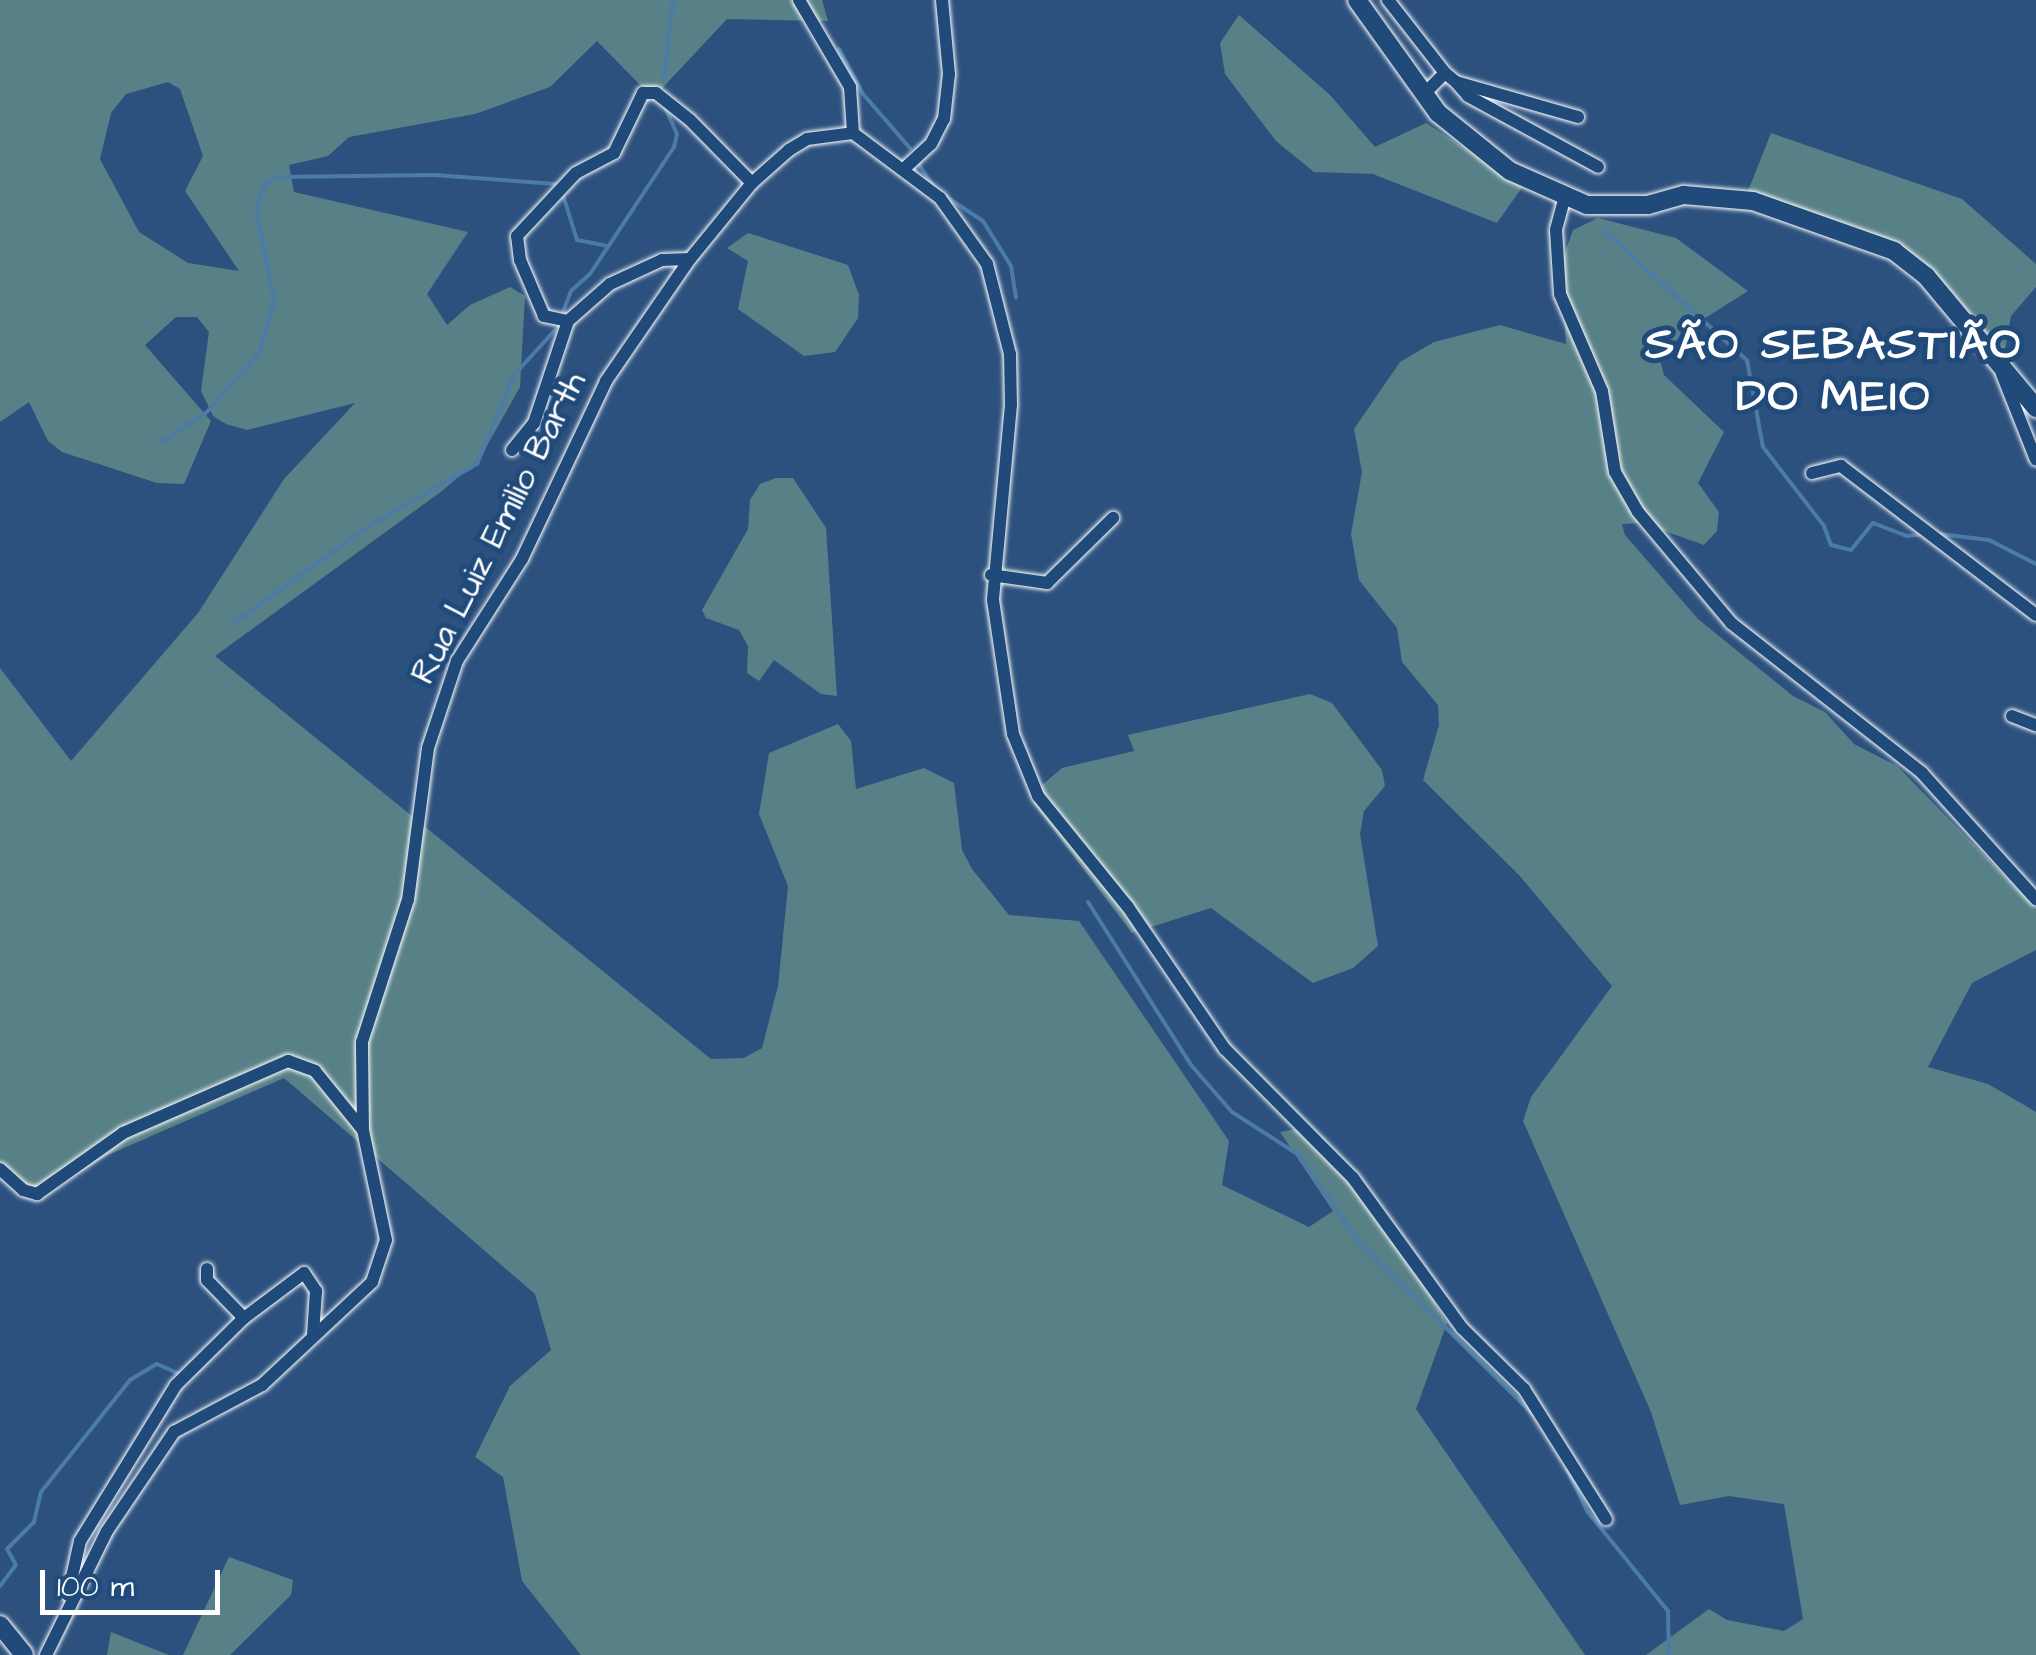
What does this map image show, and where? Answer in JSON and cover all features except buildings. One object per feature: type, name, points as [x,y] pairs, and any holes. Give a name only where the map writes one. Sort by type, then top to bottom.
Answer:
[{"type":"street","points":[[798,0],[850,87],[853,133],[906,167],[940,198],[987,264],[1010,354],[1011,405],[991,575],[1013,734],[1038,796],[1128,907],[1225,1049],[1353,1178],[1462,1328],[1524,1389],[1606,1519]]},
{"type":"street","points":[[906,167],[931,144],[944,119],[950,74],[942,0]]},
{"type":"street","points":[[1357,0],[1422,95],[1510,172],[1565,196],[1615,206],[1716,194],[1839,227],[1894,251],[1926,276],[2036,408]]},
{"type":"street","points":[[1388,0],[1468,96],[1598,168]]},
{"type":"street","points":[[1422,95],[1450,77]]},
{"type":"street","points":[[1450,77],[1578,117]]},
{"type":"street","points":[[568,321],[544,316],[520,260],[518,236],[534,211],[576,172],[614,152],[643,93],[656,93],[690,120],[752,183]]},
{"type":"street","name":"Rua Luiz Emilio Barth","points":[[46,1655],[67,1603],[174,1432],[262,1386],[372,1282],[386,1240],[363,1130],[362,1042],[408,900],[428,748],[457,661],[522,559],[620,357],[690,259],[752,183],[807,138],[853,133]]},
{"type":"street","points":[[1565,196],[1556,230],[1560,294],[1602,391],[1615,472],[1638,512],[1731,622],[1922,773],[2036,898]]},
{"type":"street","points":[[512,450],[534,423],[568,321],[610,284],[662,260],[690,259]]},
{"type":"street","points":[[1997,360],[2036,460]]},
{"type":"street","points":[[1812,473],[1840,466],[2036,615]]},
{"type":"street","points":[[991,575],[1047,583],[1113,518]]},
{"type":"street","points":[[2012,716],[2036,725]]},
{"type":"street","points":[[0,1169],[23,1190],[37,1194],[123,1133],[288,1061],[315,1071],[363,1130]]},
{"type":"street","points":[[207,1269],[207,1280],[244,1318]]},
{"type":"street","points":[[67,1603],[80,1541],[129,1454],[176,1385],[244,1318],[304,1273],[316,1291],[313,1335]]},
{"type":"street","points":[[0,1625],[24,1655]]},
{"type":"green space","points":[[0,0],[822,0],[828,21],[727,19],[653,98],[597,41],[550,87],[475,114],[349,137],[328,156],[289,165],[294,192],[468,232],[427,294],[447,325],[470,305],[510,287],[525,296],[520,387],[480,458],[442,491],[215,656],[711,1059],[744,1058],[762,1048],[778,986],[788,886],[759,814],[769,753],[838,724],[851,741],[856,789],[924,768],[954,783],[962,850],[972,869],[1009,915],[1079,921],[1229,1141],[1222,1185],[1309,1227],[1333,1211],[1280,1132],[1302,1128],[1322,1136],[1358,1178],[1447,1323],[1416,1409],[1585,1655],[581,1655],[522,1581],[503,1477],[475,1457],[510,1386],[551,1350],[535,1294],[284,1078],[108,1155],[34,1200],[0,1172],[0,668],[71,761],[198,613],[284,479],[355,403],[247,430],[226,424],[213,416],[201,391],[209,332],[197,317],[176,317],[145,345],[211,421],[184,484],[157,483],[62,452],[48,441],[29,402],[0,422]],"holes":[[[168,82],[180,89],[203,156],[185,191],[239,271],[188,263],[139,232],[100,159],[111,113],[126,94]]]},
{"type":"green space","points":[[1239,15],[1330,95],[1375,147],[1426,123],[1523,186],[1497,223],[1373,174],[1314,172],[1276,141],[1225,74],[1220,43]]},
{"type":"green space","points":[[1771,133],[1962,199],[2036,264],[2036,287],[2011,316],[2001,373],[1903,265],[1746,196]]},
{"type":"green space","points":[[1598,218],[1676,238],[1748,291],[1691,327],[1659,356],[1664,375],[1724,432],[1698,483],[1719,512],[1717,531],[1704,545],[1642,523],[1622,524],[1625,535],[1698,619],[1793,696],[1825,712],[1854,744],[1897,766],[2036,908],[2036,950],[1972,983],[1928,1067],[1988,1084],[2036,1112],[2036,1655],[1646,1655],[1709,1609],[1727,1620],[1784,1631],[1803,1619],[1784,1504],[1729,1496],[1680,1505],[1651,1412],[1523,1121],[1531,1097],[1612,986],[1519,875],[1423,780],[1439,725],[1438,705],[1402,662],[1397,628],[1359,580],[1351,534],[1362,472],[1354,429],[1400,362],[1434,342],[1500,325],[1566,344],[1561,264],[1573,230]]},
{"type":"green space","points":[[748,233],[848,265],[859,295],[858,318],[835,352],[804,356],[738,309],[748,261],[727,248]]},
{"type":"green space","points":[[776,478],[793,478],[826,528],[837,696],[821,694],[774,660],[759,681],[747,673],[748,646],[739,630],[706,618],[702,610],[748,529],[750,500],[760,484]]},
{"type":"green space","points":[[1310,694],[1332,703],[1382,770],[1385,786],[1364,811],[1360,834],[1378,946],[1353,968],[1313,983],[1211,908],[1132,933],[1034,804],[1034,792],[1062,768],[1134,751],[1128,735]]},
{"type":"green space","points":[[229,1557],[293,1580],[291,1595],[230,1655],[183,1655]]},
{"type":"green space","points":[[111,1632],[169,1655],[107,1655]]},
{"type":"waterway","points":[[664,79],[673,0]]},
{"type":"waterway","points":[[839,49],[863,94],[910,148]]},
{"type":"waterway","points":[[563,312],[571,291],[590,274],[674,147],[677,134],[665,107]]},
{"type":"waterway","points":[[918,163],[934,187]]},
{"type":"waterway","points":[[160,443],[207,412],[260,352],[274,300],[256,208],[265,184],[276,177],[434,175],[556,184]]},
{"type":"waterway","points":[[563,195],[577,240],[608,246]]},
{"type":"waterway","points":[[945,196],[983,221],[1011,266],[1016,298]]},
{"type":"waterway","points":[[1604,231],[1747,360],[1763,447],[1824,526],[1831,545],[1851,550],[1873,523],[1907,536],[1925,534]]},
{"type":"waterway","points":[[234,623],[369,526],[477,464],[515,374],[555,330]]},
{"type":"waterway","points":[[1940,534],[1989,540],[2036,564]]},
{"type":"waterway","points":[[1088,902],[1191,1065],[1232,1112],[1299,1155],[1358,1241],[1533,1414]]},
{"type":"waterway","points":[[0,1586],[16,1565],[7,1549],[34,1522],[41,1492],[130,1380],[157,1364],[179,1374]]},
{"type":"waterway","points":[[1567,1469],[1587,1511],[1668,1611],[1669,1655]]},
{"type":"district","name":"SÃO SEBASTIÃO DO MEIO","points":[[1834,372]]}]
